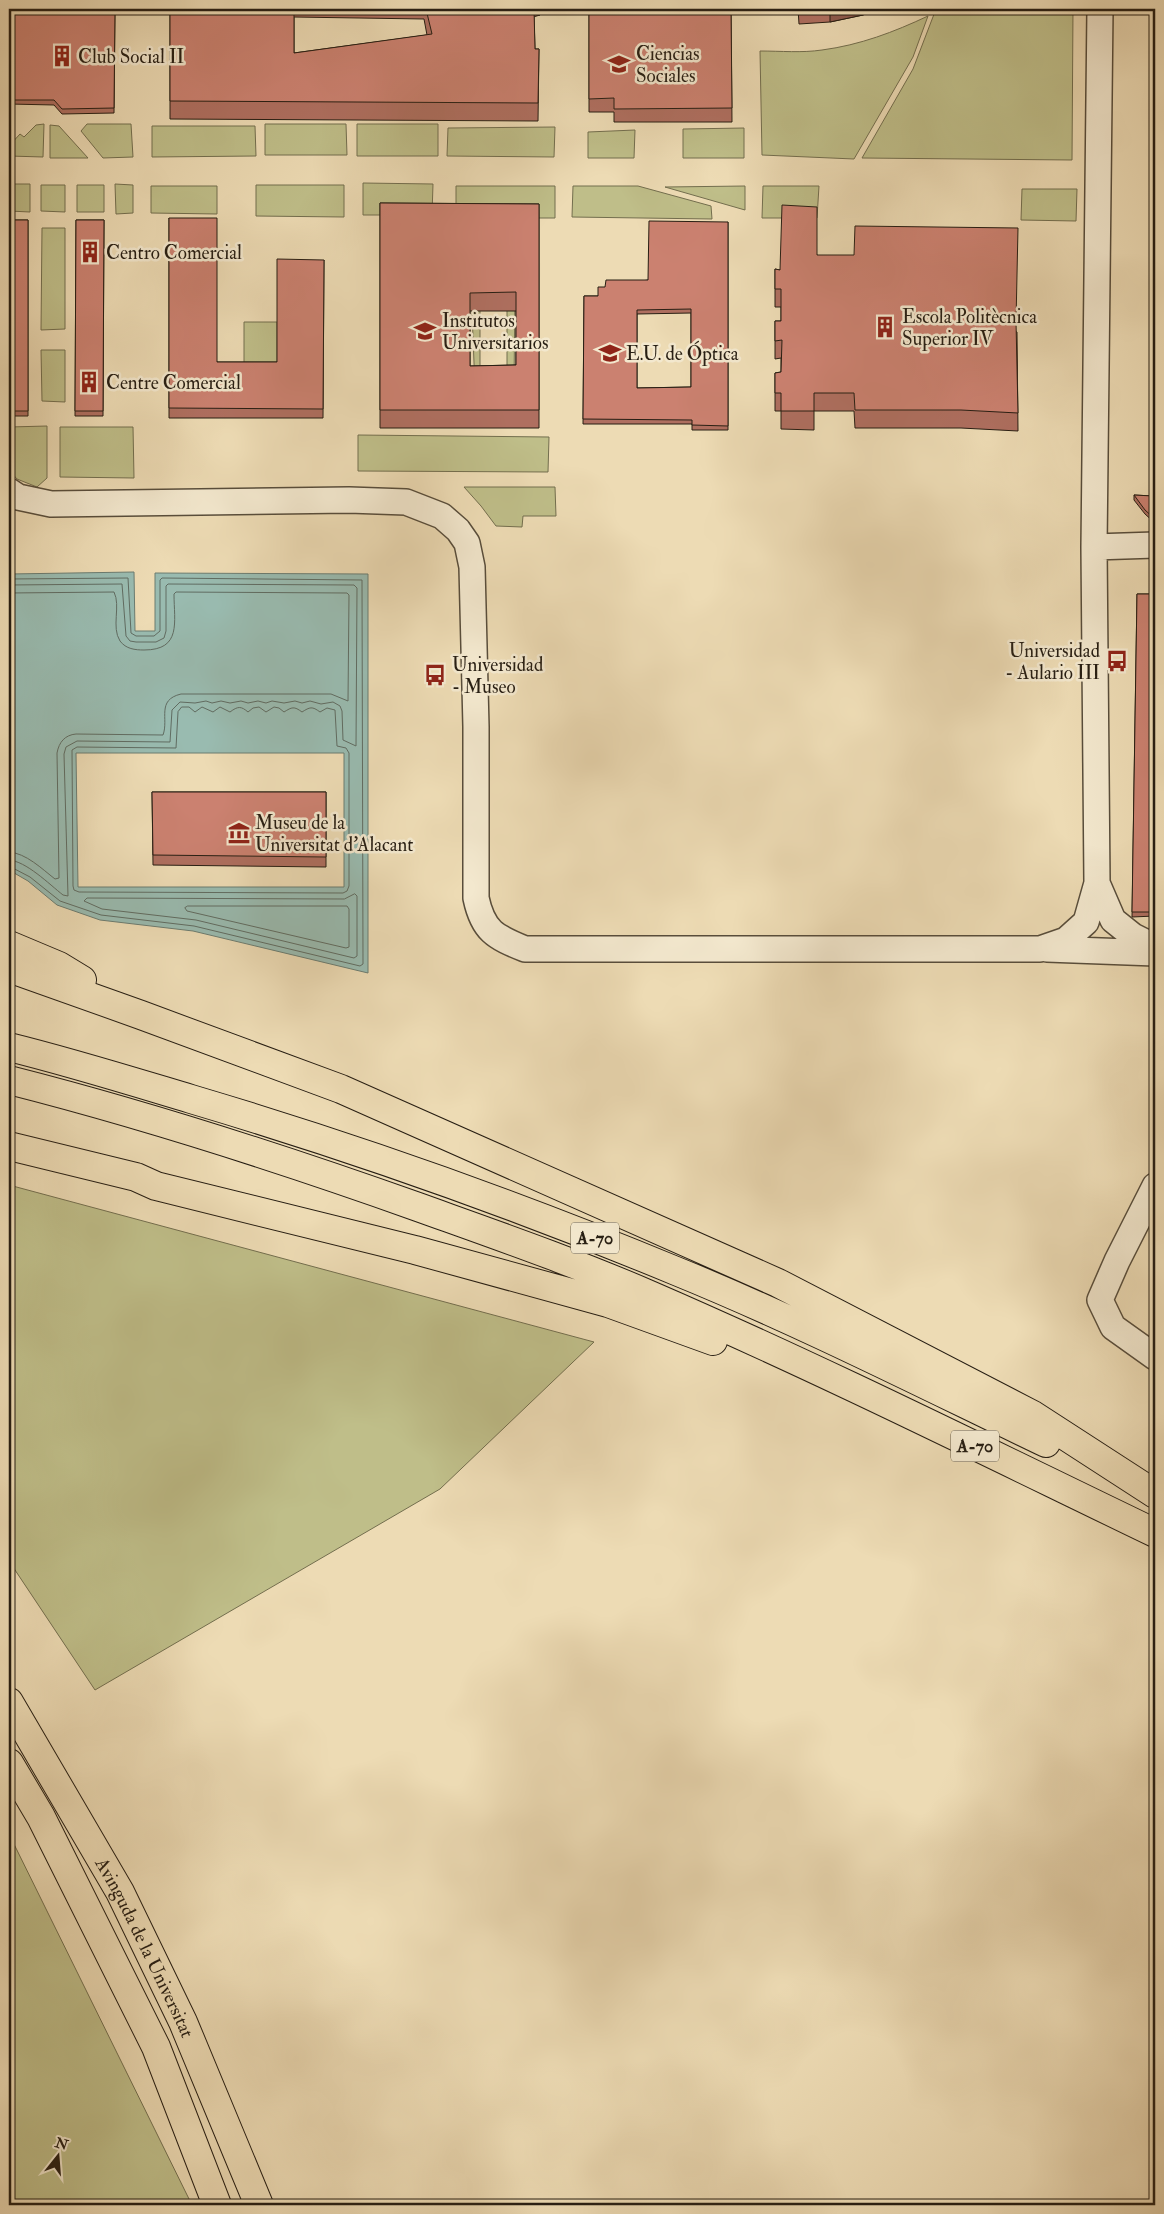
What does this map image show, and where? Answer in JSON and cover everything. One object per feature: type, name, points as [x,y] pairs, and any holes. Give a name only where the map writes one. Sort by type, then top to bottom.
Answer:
[{"type":"main road","points":[[9,945],[59,966],[141,1015]]},
{"type":"main road","points":[[9,960],[141,1015]]},
{"type":"main road","points":[[9,968],[341,1089],[778,1283],[1033,1416],[1155,1495]]},
{"type":"main road","name":"A-70","points":[[9,1047],[54,1058],[309,1134],[506,1203],[678,1272],[833,1341],[1155,1495]]},
{"type":"main road","name":"A-70","points":[[9,1080],[110,1108],[321,1173],[534,1248],[639,1290],[794,1360],[1155,1533]]},
{"type":"main road","points":[[9,1146],[136,1177],[156,1186],[424,1252],[608,1303],[718,1343],[794,1360]]},
{"type":"main road","points":[[9,1160],[30,1162],[133,1186],[156,1186]]},
{"type":"main road","name":"Avinguda de la Universitat","points":[[9,1702],[120,1892],[183,2022],[258,2205]]},
{"type":"main road","name":"Avinguda de la Universitat","points":[[9,1763],[41,1817],[156,2046],[217,2205]]},
{"type":"street","points":[[1040,949],[1066,940],[1086,922],[1096,883],[1094,547],[1100,9]]},
{"type":"street","points":[[9,491],[18,497],[51,504]]},
{"type":"street","points":[[9,506],[339,500],[406,502],[442,516],[458,530],[467,543],[472,567],[476,726],[476,898],[480,916],[486,927],[498,938],[525,949],[1040,949],[1155,953]]},
{"type":"street","points":[[1094,547],[1155,545]]},
{"type":"street","points":[[1096,883],[1113,920],[1133,936],[1155,947]]},
{"type":"street","points":[[1155,1186],[1117,1261],[1100,1300],[1113,1327],[1155,1357]]},
{"type":"shaded area","points":[[936,9],[1073,9],[1072,160],[862,158],[913,69]]},
{"type":"shaded area","points":[[928,16],[913,57],[854,159],[762,155],[760,51],[807,51],[836,48],[876,37]]},
{"type":"shaded area","points":[[44,124],[43,157],[9,156],[9,146],[20,134],[24,137],[36,125]]},
{"type":"shaded area","points":[[87,124],[131,124],[133,157],[103,158],[81,131]]},
{"type":"shaded area","points":[[265,124],[346,124],[347,155],[265,155]]},
{"type":"shaded area","points":[[357,124],[438,124],[438,156],[357,156]]},
{"type":"shaded area","points":[[50,125],[59,126],[88,158],[50,158]]},
{"type":"shaded area","points":[[152,126],[255,126],[256,156],[152,157]]},
{"type":"shaded area","points":[[555,127],[554,157],[447,156],[448,128]]},
{"type":"shaded area","points":[[744,128],[744,158],[683,158],[683,129]]},
{"type":"shaded area","points":[[635,130],[634,158],[588,158],[588,132]]},
{"type":"shaded area","points":[[363,183],[433,184],[432,215],[363,215]]},
{"type":"shaded area","points":[[9,184],[30,184],[30,212],[9,211]]},
{"type":"shaded area","points":[[115,184],[133,185],[133,213],[116,214]]},
{"type":"shaded area","points":[[41,185],[65,185],[65,212],[41,211]]},
{"type":"shaded area","points":[[77,185],[104,185],[104,212],[77,212]]},
{"type":"shaded area","points":[[256,185],[344,185],[344,217],[256,216]]},
{"type":"shaded area","points":[[151,186],[217,186],[217,214],[151,213]]},
{"type":"shaded area","points":[[456,186],[555,186],[555,218],[456,218]]},
{"type":"shaded area","points":[[573,186],[638,186],[711,206],[712,219],[572,217]]},
{"type":"shaded area","points":[[745,186],[745,210],[665,187]]},
{"type":"shaded area","points":[[763,186],[819,186],[817,218],[762,218]]},
{"type":"shaded area","points":[[1022,189],[1077,189],[1076,221],[1021,220]]},
{"type":"shaded area","points":[[42,228],[65,228],[65,329],[41,330]]},
{"type":"shaded area","points":[[471,286],[480,286],[480,428],[476,414]]},
{"type":"shaded area","points":[[507,286],[515,286],[514,385],[507,385]]},
{"type":"shaded area","points":[[244,322],[277,322],[277,372],[244,372]]},
{"type":"shaded area","points":[[41,350],[65,350],[65,402],[42,401]]},
{"type":"shaded area","points":[[47,426],[47,478],[37,487],[17,479],[9,470],[9,427]]},
{"type":"shaded area","points":[[60,427],[133,427],[134,478],[60,477]]},
{"type":"shaded area","points":[[358,435],[549,437],[548,472],[358,471]]},
{"type":"shaded area","points":[[464,487],[555,487],[556,516],[523,516],[522,527],[496,526]]},
{"type":"shaded area","points":[[9,1185],[594,1342],[440,1489],[95,1690],[9,1561]]},
{"type":"shaded area","points":[[9,1834],[192,2205],[9,2205]]},
{"type":"water","points":[[134,572],[135,631],[155,631],[155,573],[368,574],[368,973],[193,931],[100,920],[57,905],[28,881],[9,870],[9,574]],"holes":[[[76,753],[344,753],[344,887],[78,887]]]},
{"type":"building","name":"Club Social II","points":[[9,9],[115,9],[114,108],[62,109],[54,100],[9,100]]},
{"type":"building","points":[[170,9],[294,9],[294,53],[432,34],[426,9],[534,9],[535,49],[539,49],[538,103],[170,101]]},
{"type":"building","name":"Ciencias Sociales","points":[[589,9],[731,9],[732,108],[614,109],[614,98],[589,99]]},
{"type":"building","points":[[380,203],[539,204],[539,410],[380,410]],"holes":[[[516,292],[516,365],[470,366],[470,293]]]},
{"type":"building","name":"Escola Politècnica Superior IV","points":[[782,205],[817,207],[817,255],[854,255],[855,226],[1018,228],[1016,322],[1018,413],[961,410],[855,410],[854,393],[814,393],[814,411],[781,411],[781,393],[775,393],[775,373],[781,372],[782,340],[775,341],[775,321],[781,321],[781,289],[775,289],[775,269],[780,270]]},
{"type":"building","points":[[169,218],[217,218],[217,362],[277,362],[277,259],[324,260],[323,409],[169,408]]},
{"type":"building","points":[[9,220],[28,220],[28,411],[9,411]]},
{"type":"building","points":[[76,220],[104,220],[103,411],[75,411]]},
{"type":"building","name":"E.U. de Óptica","points":[[649,221],[728,222],[728,426],[692,425],[692,420],[583,419],[584,296],[598,296],[598,287],[605,287],[606,280],[648,280]],"holes":[[[691,309],[691,387],[637,388],[637,310]]]},
{"type":"building","points":[[1154,465],[1155,519],[1145,510],[1134,495],[1153,496]]},
{"type":"building","points":[[1137,594],[1155,594],[1155,912],[1132,912]]},
{"type":"building","name":"Museu de la Universitat d'Alacant","points":[[152,792],[326,792],[326,857],[153,855]]},
{"type":"place","name":"Club Social II","points":[[62,56]]},
{"type":"place","name":"Ciencias Sociales","points":[[619,64]]},
{"type":"place","name":"Centro Comercial","points":[[90,252]]},
{"type":"place","name":"Escola Politècnica Superior IV","points":[[885,327]]},
{"type":"place","name":"Institutos Universitarios","points":[[425,331]]},
{"type":"place","name":"E.U. de Óptica","points":[[610,353]]},
{"type":"place","name":"Centre Comercial","points":[[89,382]]},
{"type":"place","name":"Universidad - Aulario III","points":[[1117,661]]},
{"type":"place","name":"Universidad - Museo","points":[[435,675]]},
{"type":"place","name":"Museu de la Universitat d'Alacant","points":[[239,833]]}]
